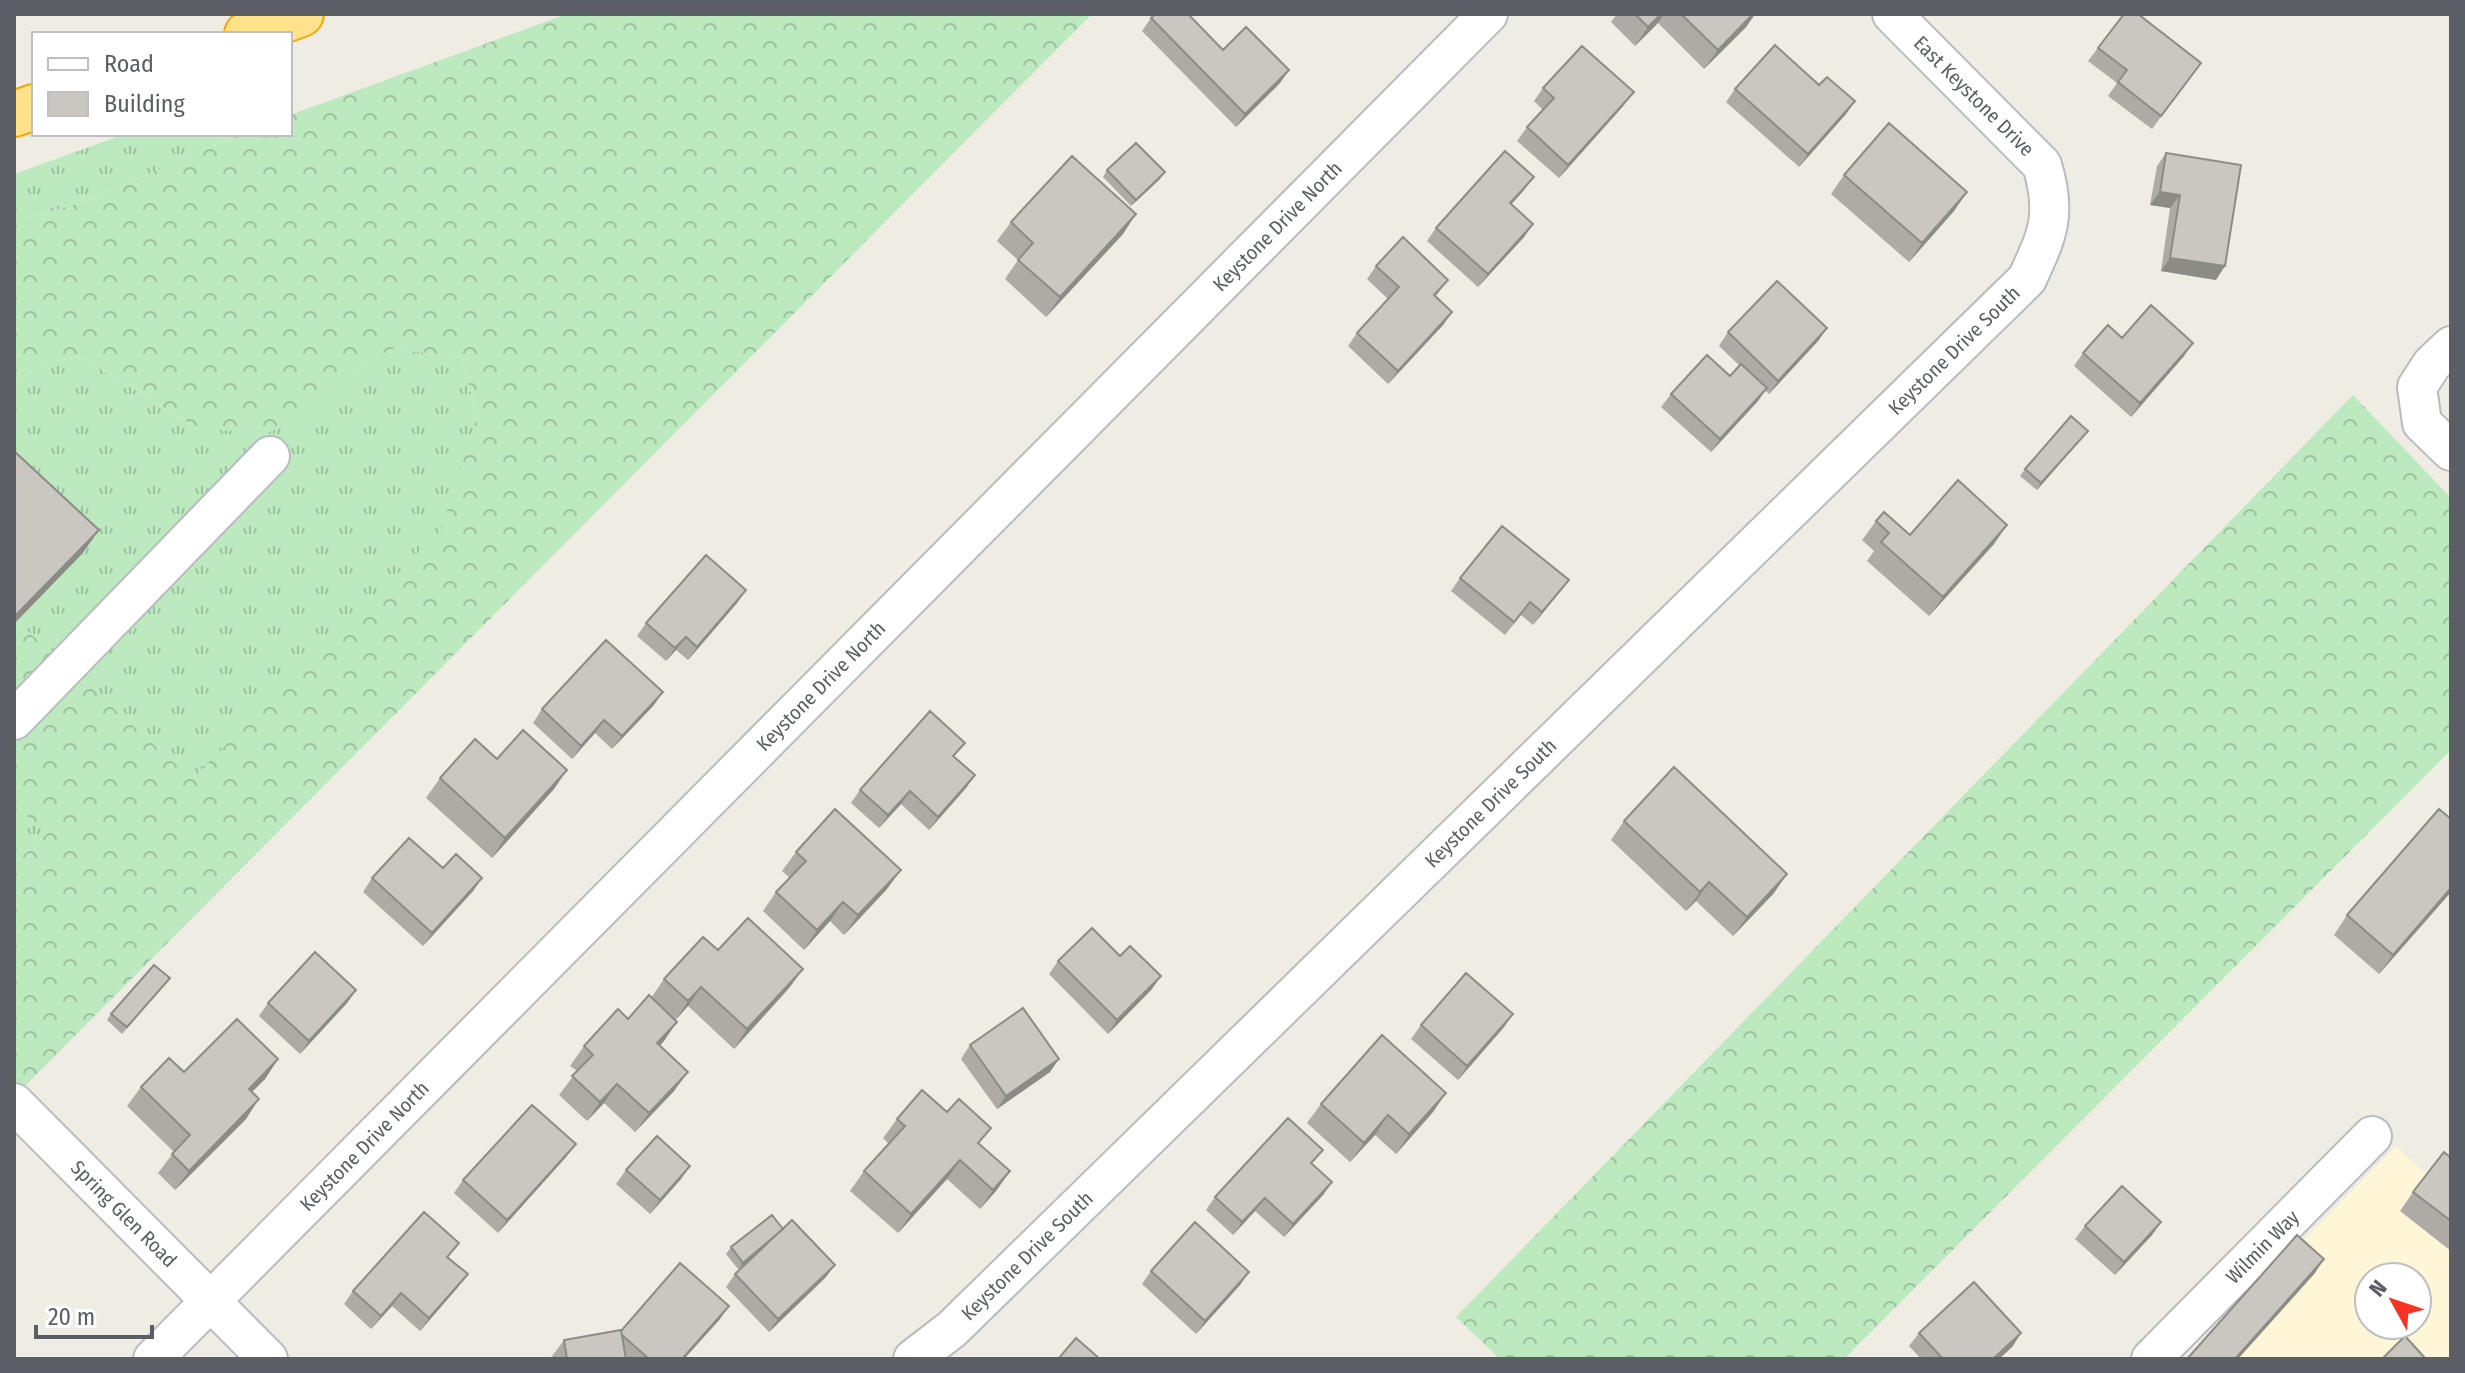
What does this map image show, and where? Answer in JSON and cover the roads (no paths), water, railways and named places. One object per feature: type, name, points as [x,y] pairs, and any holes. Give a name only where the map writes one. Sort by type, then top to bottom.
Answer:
[{"type":"highway","points":[[252,32],[301,14]]},
{"type":"street","name":"Keystone Drive North","points":[[153,1359],[1488,14]]},
{"type":"street","name":"East Keystone Drive","points":[[1892,14],[2042,165],[2051,192],[2050,231]]},
{"type":"street","name":"Keystone Drive South","points":[[913,1359],[963,1318],[2027,279],[2050,231]]},
{"type":"street","points":[[2451,346],[2417,387],[2422,423],[2451,451]]},
{"type":"street","points":[[14,720],[270,456]]},
{"type":"street","name":"Spring Glen Road","points":[[14,1103],[268,1359]]},
{"type":"street","name":"Wilmin Way","points":[[2151,1359],[2372,1136]]}]
